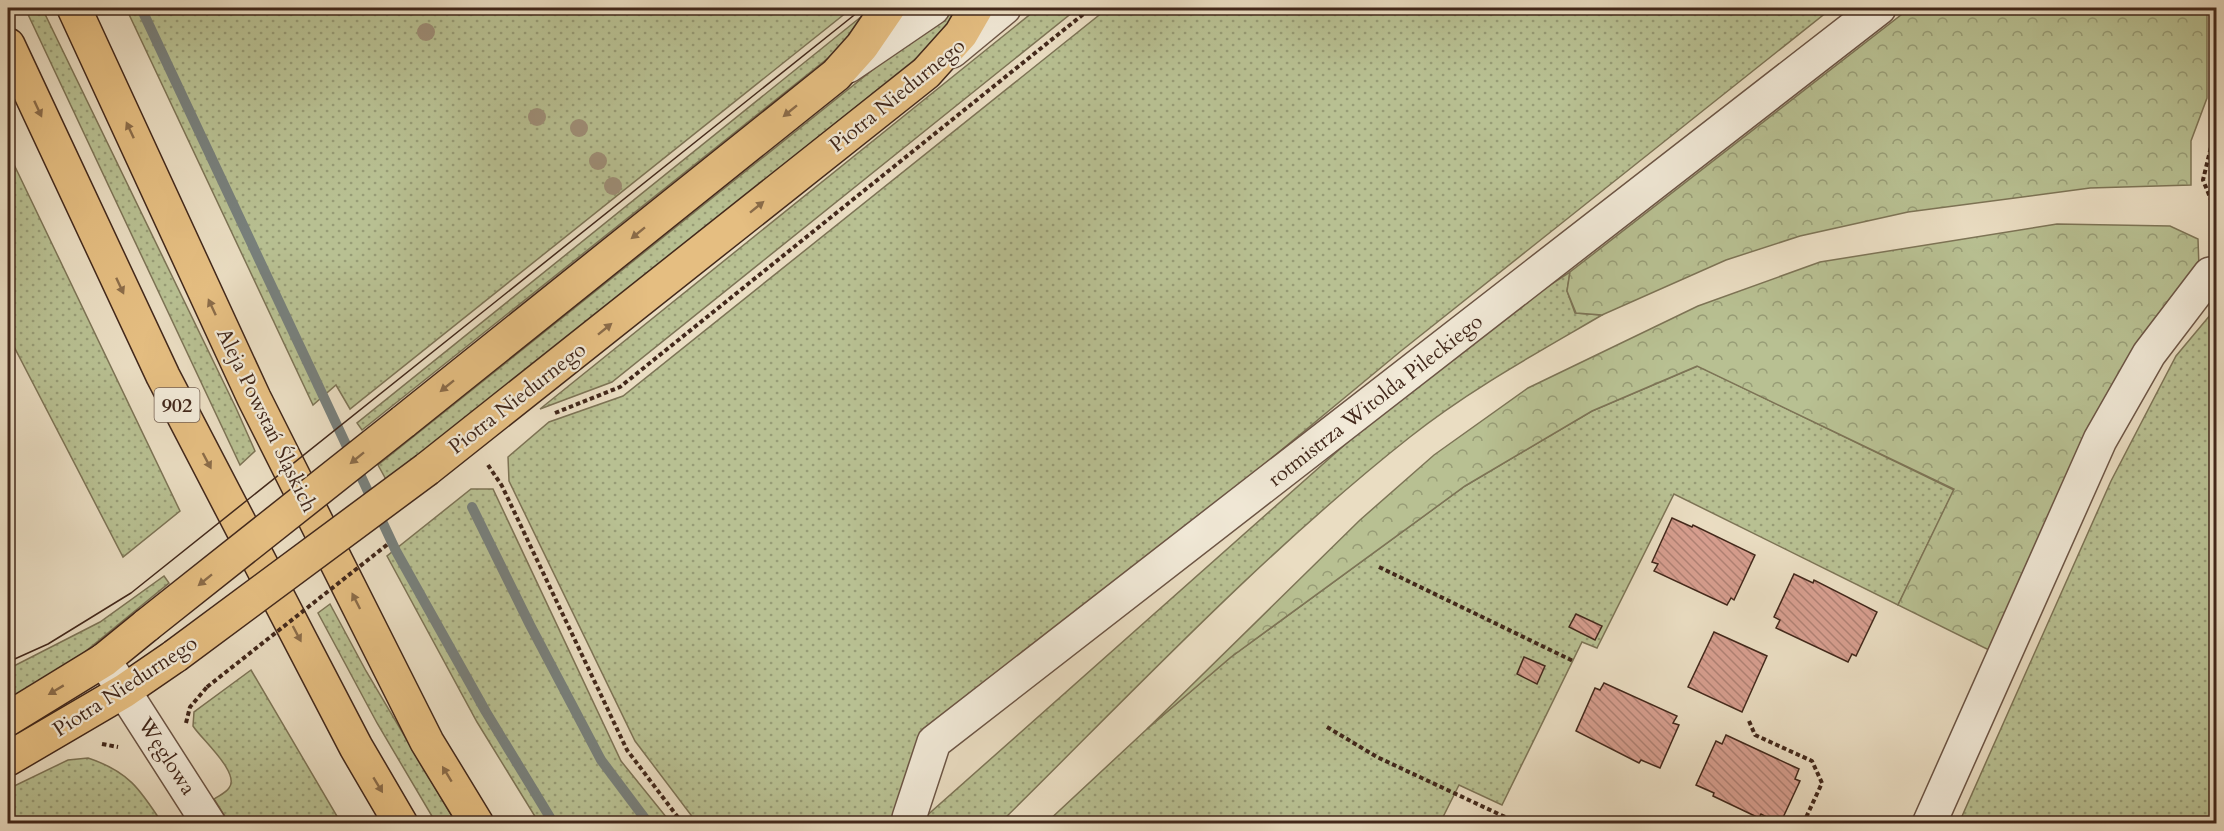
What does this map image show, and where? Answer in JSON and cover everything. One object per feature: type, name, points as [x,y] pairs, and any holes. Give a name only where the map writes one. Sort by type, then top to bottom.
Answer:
[{"type":"main road","name":"Aleja Powstań Śląskich","points":[[74,8],[254,398],[427,742],[477,824]]},
{"type":"main road","points":[[836,75],[862,46],[888,8]]},
{"type":"main road","points":[[926,73],[961,33],[976,8]]},
{"type":"main road","name":"902","points":[[8,45],[163,376],[356,747],[401,824]]},
{"type":"main road","name":"Piotra Niedurnego","points":[[8,759],[124,691],[175,656],[427,469],[926,73]]},
{"type":"main road","name":"Piotra Niedurnego","points":[[8,719],[104,660],[836,75]]},
{"type":"street","name":"Piotra Niedurnego","points":[[836,75],[933,8]]},
{"type":"street","name":"Piotra Niedurnego","points":[[926,73],[1004,8]]},
{"type":"street","name":"rotmistrza Witolda Pileckiego","points":[[909,818],[934,742],[1879,8]]},
{"type":"street","points":[[1929,824],[2100,440],[2149,354],[2210,274]]},
{"type":"street","name":"Węglowa","points":[[104,660],[209,824]]},
{"type":"path","points":[[544,417],[620,387],[1091,8]]},
{"type":"path","points":[[2217,126],[2203,180],[2217,212]]},
{"type":"path","points":[[496,458],[488,465],[508,497],[627,750],[683,824]]},
{"type":"path","points":[[184,727],[190,707],[207,687],[393,540]]},
{"type":"path","points":[[1379,567],[1573,661]]},
{"type":"path","points":[[1749,721],[1755,735],[1812,761],[1822,783],[1803,824]]},
{"type":"path","points":[[1327,727],[1377,757],[1520,824]]},
{"type":"path","points":[[95,742],[123,748]]},
{"type":"green space","points":[[25,8],[42,8],[236,408],[255,451],[240,465]]},
{"type":"green space","points":[[126,8],[852,8],[350,409],[336,385],[313,405]]},
{"type":"green space","points":[[872,8],[847,43],[362,430],[357,423]]},
{"type":"green space","points":[[950,8],[966,8],[939,40],[388,483],[378,465]]},
{"type":"green space","points":[[1038,8],[1078,8],[612,382],[540,409]]},
{"type":"green space","points":[[1108,8],[1832,8],[1401,351],[1111,591],[929,735],[901,809],[884,823],[697,823],[635,741],[509,481],[508,457],[549,422],[623,396]]},
{"type":"green space","points":[[1910,8],[2207,8],[2207,98],[2191,141],[2191,185],[2090,188],[1908,212],[1800,236],[1726,260],[1602,315],[1576,313],[1567,291],[1570,272]]},
{"type":"green space","points":[[8,152],[180,511],[123,557],[8,335]]},
{"type":"green space","points":[[2057,224],[2170,226],[2198,239],[2199,268],[1993,652],[1898,605],[1954,489],[1697,366],[1592,411],[1465,486],[1231,657],[1147,729],[1360,520],[1434,455],[1528,388],[1698,306],[1820,262]]},
{"type":"green space","points":[[1570,272],[1567,291],[1575,313],[1602,315],[1456,403],[1355,482],[1250,576],[1000,823],[928,823],[923,819],[1456,346]]},
{"type":"green space","points":[[2216,308],[2216,823],[1959,823],[2111,481],[2176,356]]},
{"type":"green space","points":[[1698,366],[1954,490],[1898,605],[1674,494],[1597,648],[1582,642],[1502,805],[1459,785],[1440,823],[1045,824],[1147,729],[1231,657],[1465,486],[1592,411]]},
{"type":"green space","points":[[471,489],[493,489],[621,761],[671,823],[539,823],[477,722],[387,556]]},
{"type":"green space","points":[[164,576],[169,583],[81,655],[8,708],[8,669],[100,622]]},
{"type":"green space","points":[[330,604],[366,671],[456,823],[436,823],[377,723],[318,613]]},
{"type":"green space","points":[[251,670],[341,823],[229,823],[214,799],[229,788],[230,774],[193,726],[194,712]]},
{"type":"green space","points":[[88,758],[123,775],[147,800],[162,823],[8,823],[8,789],[68,760]]},
{"type":"building","points":[[1672,518],[1692,527],[1693,525],[1755,555],[1734,600],[1731,598],[1727,605],[1654,571],[1658,564],[1652,562]]},
{"type":"building","points":[[1794,574],[1813,583],[1814,580],[1877,612],[1856,656],[1852,654],[1848,662],[1776,628],[1780,620],[1774,617]]},
{"type":"building","points":[[1576,614],[1602,626],[1595,640],[1569,627]]},
{"type":"building","points":[[1714,632],[1767,656],[1742,712],[1688,687]]},
{"type":"building","points":[[1524,657],[1545,666],[1537,684],[1517,674]]},
{"type":"building","points":[[1604,683],[1677,716],[1673,723],[1679,725],[1660,768],[1641,760],[1639,763],[1576,731],[1595,688],[1600,690]]},
{"type":"building","points":[[1726,735],[1799,769],[1795,779],[1800,781],[1780,824],[1761,814],[1759,818],[1713,796],[1714,793],[1696,785],[1716,741],[1722,744]]},
{"type":"waterway","points":[[141,8],[396,551],[486,712],[554,824]]},
{"type":"waterway","points":[[472,507],[530,625],[601,760],[649,824]]},
{"type":"tram line","points":[[8,662],[48,644],[131,593],[863,8]]}]
